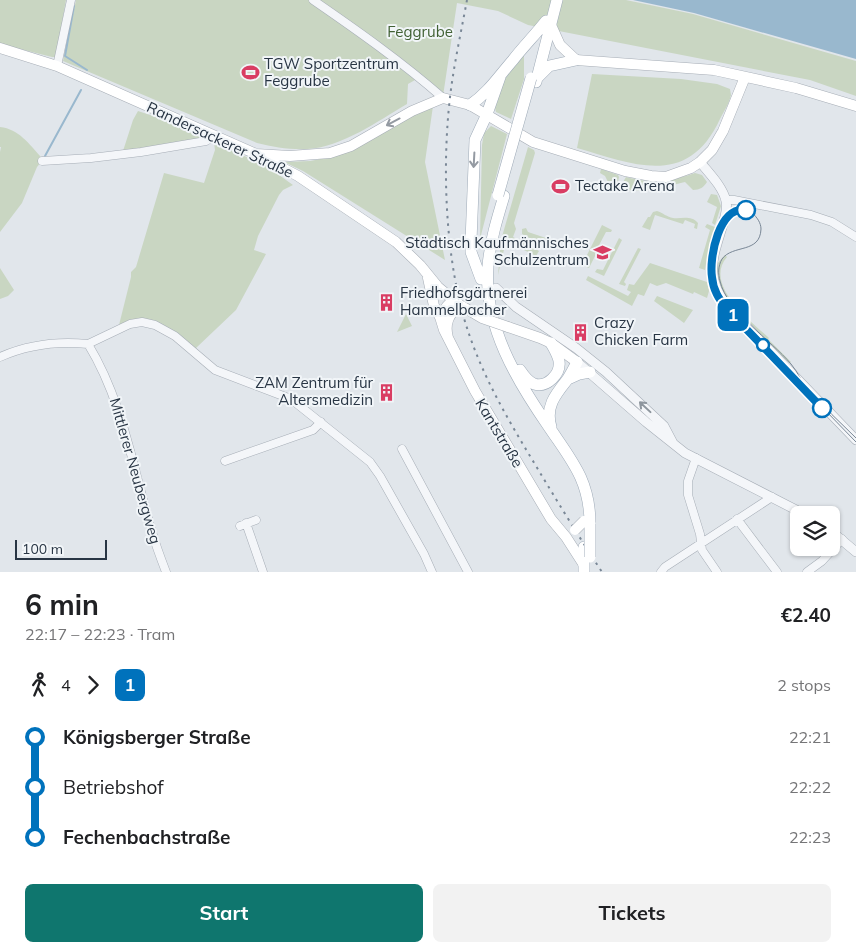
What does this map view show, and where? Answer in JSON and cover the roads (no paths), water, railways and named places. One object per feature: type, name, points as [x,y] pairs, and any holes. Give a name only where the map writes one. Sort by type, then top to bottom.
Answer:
[{"type":"main road","points":[[551,0],[537,78],[483,254],[508,345],[521,372],[532,383],[539,384],[552,380],[559,370],[559,359],[551,343]]},
{"type":"main road","points":[[555,525],[564,529],[575,530],[586,521],[590,511],[583,480],[575,464],[523,386],[499,336],[491,308],[487,280],[492,238],[501,195],[548,23],[557,0]]},
{"type":"main road","points":[[470,105],[500,78],[512,60],[548,23]]},
{"type":"main road","points":[[548,23],[560,45],[576,60]]},
{"type":"main road","name":"Randersackerer Straße","points":[[0,48],[57,66],[256,154],[298,176],[396,242],[438,287],[457,302],[482,318],[551,343],[577,362]]},
{"type":"main road","points":[[537,78],[549,66],[576,60],[714,70],[796,88],[856,106]]},
{"type":"main road","points":[[256,154],[290,156],[330,153],[351,146],[412,111],[440,99],[470,105],[532,142],[625,171],[666,177],[683,172],[700,162],[712,150],[718,142],[745,77]]},
{"type":"main road","points":[[490,284],[471,252],[475,140],[500,78]]},
{"type":"main road","points":[[488,267],[490,284],[483,302],[491,334],[501,358],[526,403],[570,466],[582,495],[586,521],[586,563]]},
{"type":"main road","name":"Kantstraße","points":[[423,270],[429,280],[434,306],[440,321],[475,391],[555,525],[586,563]]},
{"type":"main road","points":[[440,317],[447,306],[457,302]]},
{"type":"main road","points":[[448,338],[446,325],[457,302]]},
{"type":"main road","points":[[553,433],[549,419],[551,404],[559,388],[568,379],[577,362]]},
{"type":"main road","points":[[568,379],[590,372]]},
{"type":"street","points":[[57,66],[71,0]]},
{"type":"street","points":[[313,0],[368,37],[411,70],[440,99]]},
{"type":"street","points":[[42,161],[141,152],[206,141],[214,136]]},
{"type":"street","points":[[700,162],[723,192],[726,200],[726,213],[712,268],[713,280],[718,294],[729,308],[854,438]]},
{"type":"street","points":[[726,200],[811,215],[832,222],[856,236]]},
{"type":"street","name":"Randersackerer Straße","points":[[490,284],[516,307],[576,348],[606,372],[664,426],[669,432],[674,445]]},
{"type":"street","points":[[0,357],[18,350],[41,346],[66,343],[88,344],[130,324],[142,322],[155,325],[175,336],[215,370],[291,399],[370,462],[380,476],[424,554],[432,572]]},
{"type":"street","name":"Mittlerer Neubergweg","points":[[88,344],[112,392],[121,418],[152,531],[166,572]]},
{"type":"street","name":"Randersackerer Straße","points":[[577,362],[674,445],[790,507]]},
{"type":"street","points":[[225,461],[313,430],[321,422]]},
{"type":"street","points":[[402,448],[468,572]]},
{"type":"street","points":[[696,458],[688,481],[688,495],[700,534],[702,550],[717,572]]},
{"type":"street","points":[[661,572],[665,567],[701,542],[772,497]]},
{"type":"street","points":[[737,519],[777,572]]},
{"type":"street","points":[[256,520],[243,525],[263,572]]},
{"type":"street","points":[[807,572],[822,561],[842,539],[856,552]]},
{"type":"water","points":[[633,0],[856,0],[856,59],[694,13]]},
{"type":"waterway","points":[[74,6],[65,56],[87,70]]},
{"type":"waterway","points":[[45,156],[81,90]]},
{"type":"tram line","points":[[856,438],[814,396],[782,355],[740,315],[724,292],[719,273],[722,259],[727,254],[751,246],[759,237],[761,229],[756,216],[752,213],[741,210],[731,213],[723,221],[713,255],[712,276],[719,297],[726,308],[856,442]]},
{"type":"tram line","name":"1","points":[[746,210],[733,211],[724,218],[711,264],[712,279],[717,295],[726,308],[822,408]]},
{"type":"railway","points":[[467,0],[452,82],[446,176],[450,242],[454,275],[461,306],[475,351],[499,402],[602,572]]},
{"type":"place","name":"TGW Sportzentrum Feggrube","points":[[250,73]]},
{"type":"place","name":"Tectake Arena","points":[[561,186]]},
{"type":"place","name":"Städtisch Kaufmännisches Schulzentrum","points":[[603,252]]},
{"type":"place","name":"Friedhofsgärtnerei Hammelbacher","points":[[386,302]]},
{"type":"place","name":"Crazy Chicken Farm","points":[[580,332]]},
{"type":"place","name":"ZAM Zentrum für Altersmedizin","points":[[387,392]]},
{"type":"park label","name":"Feggrube","points":[[420,32]]}]
